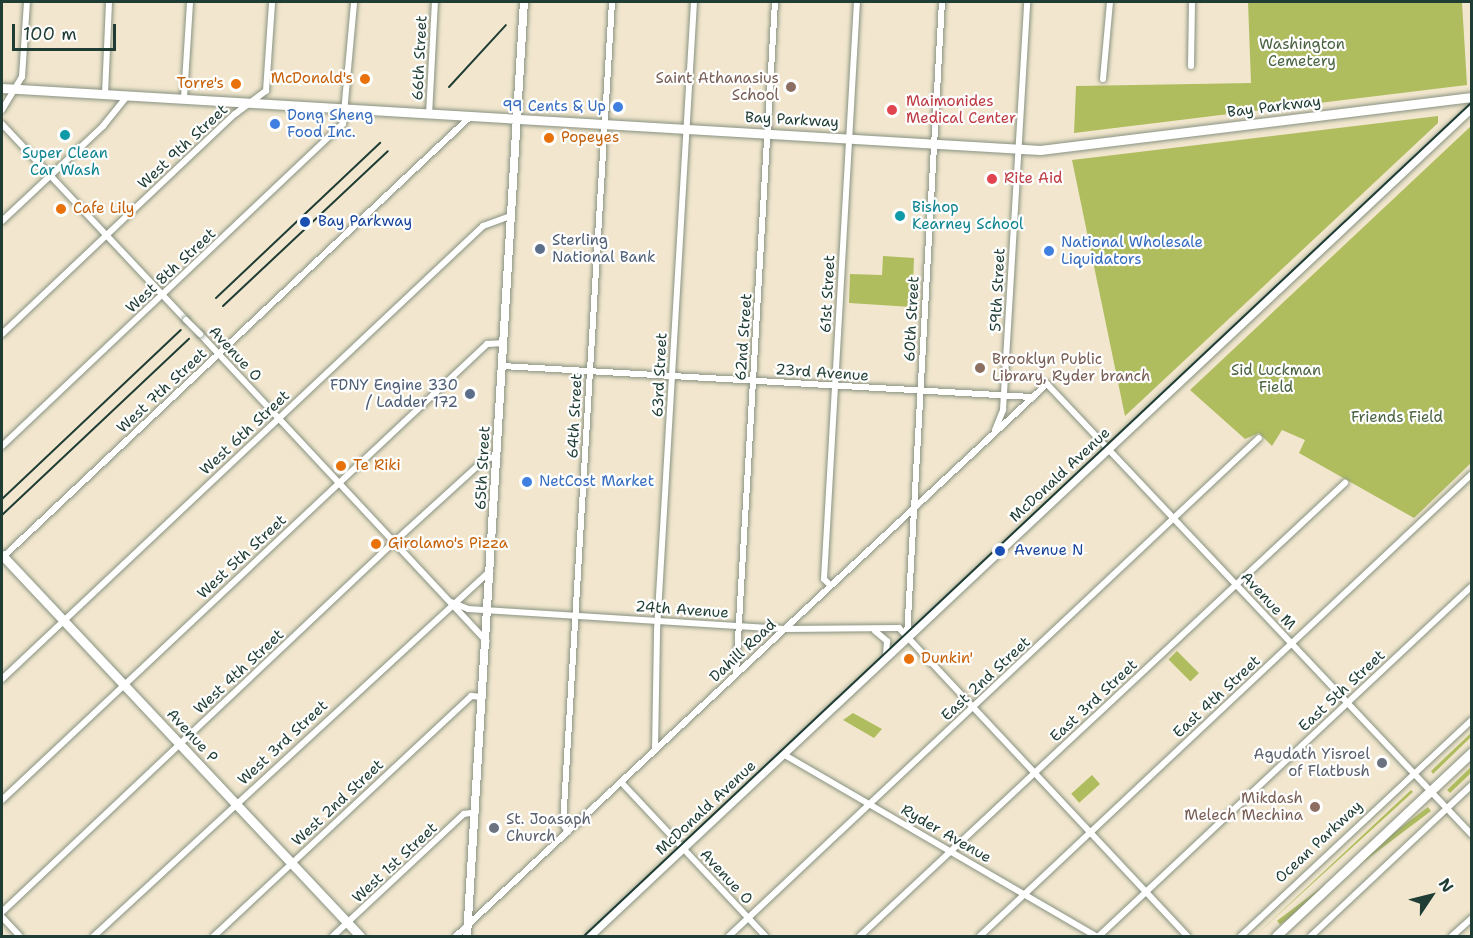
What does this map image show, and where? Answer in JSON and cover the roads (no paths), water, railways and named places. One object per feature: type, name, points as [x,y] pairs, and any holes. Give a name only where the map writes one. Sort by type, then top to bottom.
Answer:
[{"type":"main road","name":"65th Street","points":[[468,936],[524,2]]},
{"type":"main road","name":"Bay Parkway","points":[[2,88],[348,108],[429,115],[1019,148],[1472,97]]},
{"type":"main road","name":"McDonald Avenue","points":[[590,936],[1472,108]]},
{"type":"main road","name":"Avenue P","points":[[2,556],[360,936]]},
{"type":"main road","points":[[1276,936],[1472,752]]},
{"type":"street","points":[[2,110],[16,89],[27,2]]},
{"type":"street","points":[[105,94],[109,2]]},
{"type":"street","points":[[184,98],[190,2]]},
{"type":"street","name":"West 9th Street","points":[[2,334],[106,235],[251,102],[266,91],[272,2]]},
{"type":"street","points":[[348,108],[354,2]]},
{"type":"street","name":"66th Street","points":[[429,115],[435,2]]},
{"type":"street","name":"64th Street","points":[[568,832],[563,824],[612,2]]},
{"type":"street","name":"63rd Street","points":[[655,749],[657,621],[694,2]]},
{"type":"street","name":"62nd Street","points":[[736,674],[775,2]]},
{"type":"street","name":"61st Street","points":[[830,585],[824,579],[857,2]]},
{"type":"street","name":"60th Street","points":[[907,637],[912,508],[942,2]]},
{"type":"street","name":"59th Street","points":[[993,434],[1004,397],[1028,2]]},
{"type":"street","points":[[1102,79],[1110,2]]},
{"type":"street","points":[[1191,66],[1192,2]]},
{"type":"street","points":[[2,221],[116,114],[128,95]]},
{"type":"street","name":"West 8th Street","points":[[2,446],[343,124],[348,108]]},
{"type":"street","name":"West 7th Street","points":[[2,556],[470,117]]},
{"type":"street","name":"Avenue O","points":[[2,124],[486,641]]},
{"type":"street","name":"West 6th Street","points":[[2,679],[483,226],[511,216]]},
{"type":"street","name":"West 5th Street","points":[[2,800],[487,344],[504,343]]},
{"type":"street","name":"23rd Avenue","points":[[502,366],[1032,397]]},
{"type":"street","name":"Avenue M","points":[[1047,384],[1472,835]]},
{"type":"street","name":"Dahill Road","points":[[456,936],[1047,384]]},
{"type":"street","name":"East 2nd Street","points":[[729,936],[1259,438]]},
{"type":"street","name":"West 4th Street","points":[[2,912],[394,542],[484,460],[497,456]]},
{"type":"street","name":"East 4th Street","points":[[980,936],[1472,474]]},
{"type":"street","name":"East 3rd Street","points":[[860,936],[1345,483]]},
{"type":"street","name":"West 3rd Street","points":[[94,936],[451,602],[490,571]]},
{"type":"street","name":"East 5th Street","points":[[1097,936],[1146,893],[1472,586]]},
{"type":"street","points":[[451,602],[488,610]]},
{"type":"street","name":"24th Avenue","points":[[488,610],[784,629],[875,631],[899,628],[907,637]]},
{"type":"street","points":[[875,631],[887,641],[886,657]]},
{"type":"street","points":[[907,637],[1187,936]]},
{"type":"street","name":"West 2nd Street","points":[[214,936],[471,696],[483,697]]},
{"type":"street","name":"Ocean Parkway","points":[[1240,936],[1472,720]]},
{"type":"street","name":"Ryder Avenue","points":[[783,754],[1097,936]]},
{"type":"street","name":"Avenue O","points":[[621,782],[765,936]]},
{"type":"street","points":[[1311,936],[1472,786]]},
{"type":"street","name":"West 1st Street","points":[[333,936],[464,814],[476,812]]},
{"type":"street","points":[[2,917],[20,936]]},
{"type":"street","points":[[1452,936],[1472,918]]},
{"type":"railway","points":[[449,87],[506,25]]},
{"type":"railway","points":[[584,936],[1472,102]]},
{"type":"railway","points":[[216,298],[380,143]]},
{"type":"railway","points":[[223,306],[388,151]]},
{"type":"railway","points":[[2,499],[181,330]]},
{"type":"railway","points":[[2,515],[189,339]]},
{"type":"place","name":"McDonald's","points":[[365,79]]},
{"type":"place","name":"Torre's","points":[[236,84]]},
{"type":"place","name":"Saint Athanasius School","points":[[791,87]]},
{"type":"place","name":"99 Cents & Up","points":[[618,107]]},
{"type":"place","name":"Maimonides Medical Center","points":[[892,110]]},
{"type":"place","name":"Dong Sheng Food Inc.","points":[[275,124]]},
{"type":"place","name":"Super Clean Car Wash","points":[[65,135]]},
{"type":"place","name":"Popeyes","points":[[549,138]]},
{"type":"place","name":"Rite Aid","points":[[992,179]]},
{"type":"place","name":"Cafe Lily","points":[[61,209]]},
{"type":"place","name":"Bishop Kearney School","points":[[900,216]]},
{"type":"place","name":"Bay Parkway","points":[[305,222]]},
{"type":"place","name":"Sterling National Bank","points":[[540,249]]},
{"type":"place","name":"National Wholesale Liquidators","points":[[1049,251]]},
{"type":"place","name":"Brooklyn Public Library, Ryder branch","points":[[980,368]]},
{"type":"place","name":"FDNY Engine 330 / Ladder 172","points":[[470,394]]},
{"type":"place","name":"Te Riki","points":[[341,466]]},
{"type":"place","name":"NetCost Market","points":[[527,482]]},
{"type":"place","name":"Girolamo's Pizza","points":[[376,544]]},
{"type":"place","name":"Avenue N","points":[[1000,551]]},
{"type":"place","name":"Dunkin'","points":[[909,659]]},
{"type":"place","name":"Agudath Yisroel of Flatbush","points":[[1382,763]]},
{"type":"place","name":"Mikdash Melech Mechina","points":[[1315,807]]},
{"type":"place","name":"St. Joasaph Church","points":[[494,828]]},
{"type":"park label","name":"Washington Cemetery","points":[[1302,52]]},
{"type":"park label","name":"Sid Luckman Field","points":[[1276,378]]},
{"type":"park label","name":"Friends Field","points":[[1397,418]]}]
